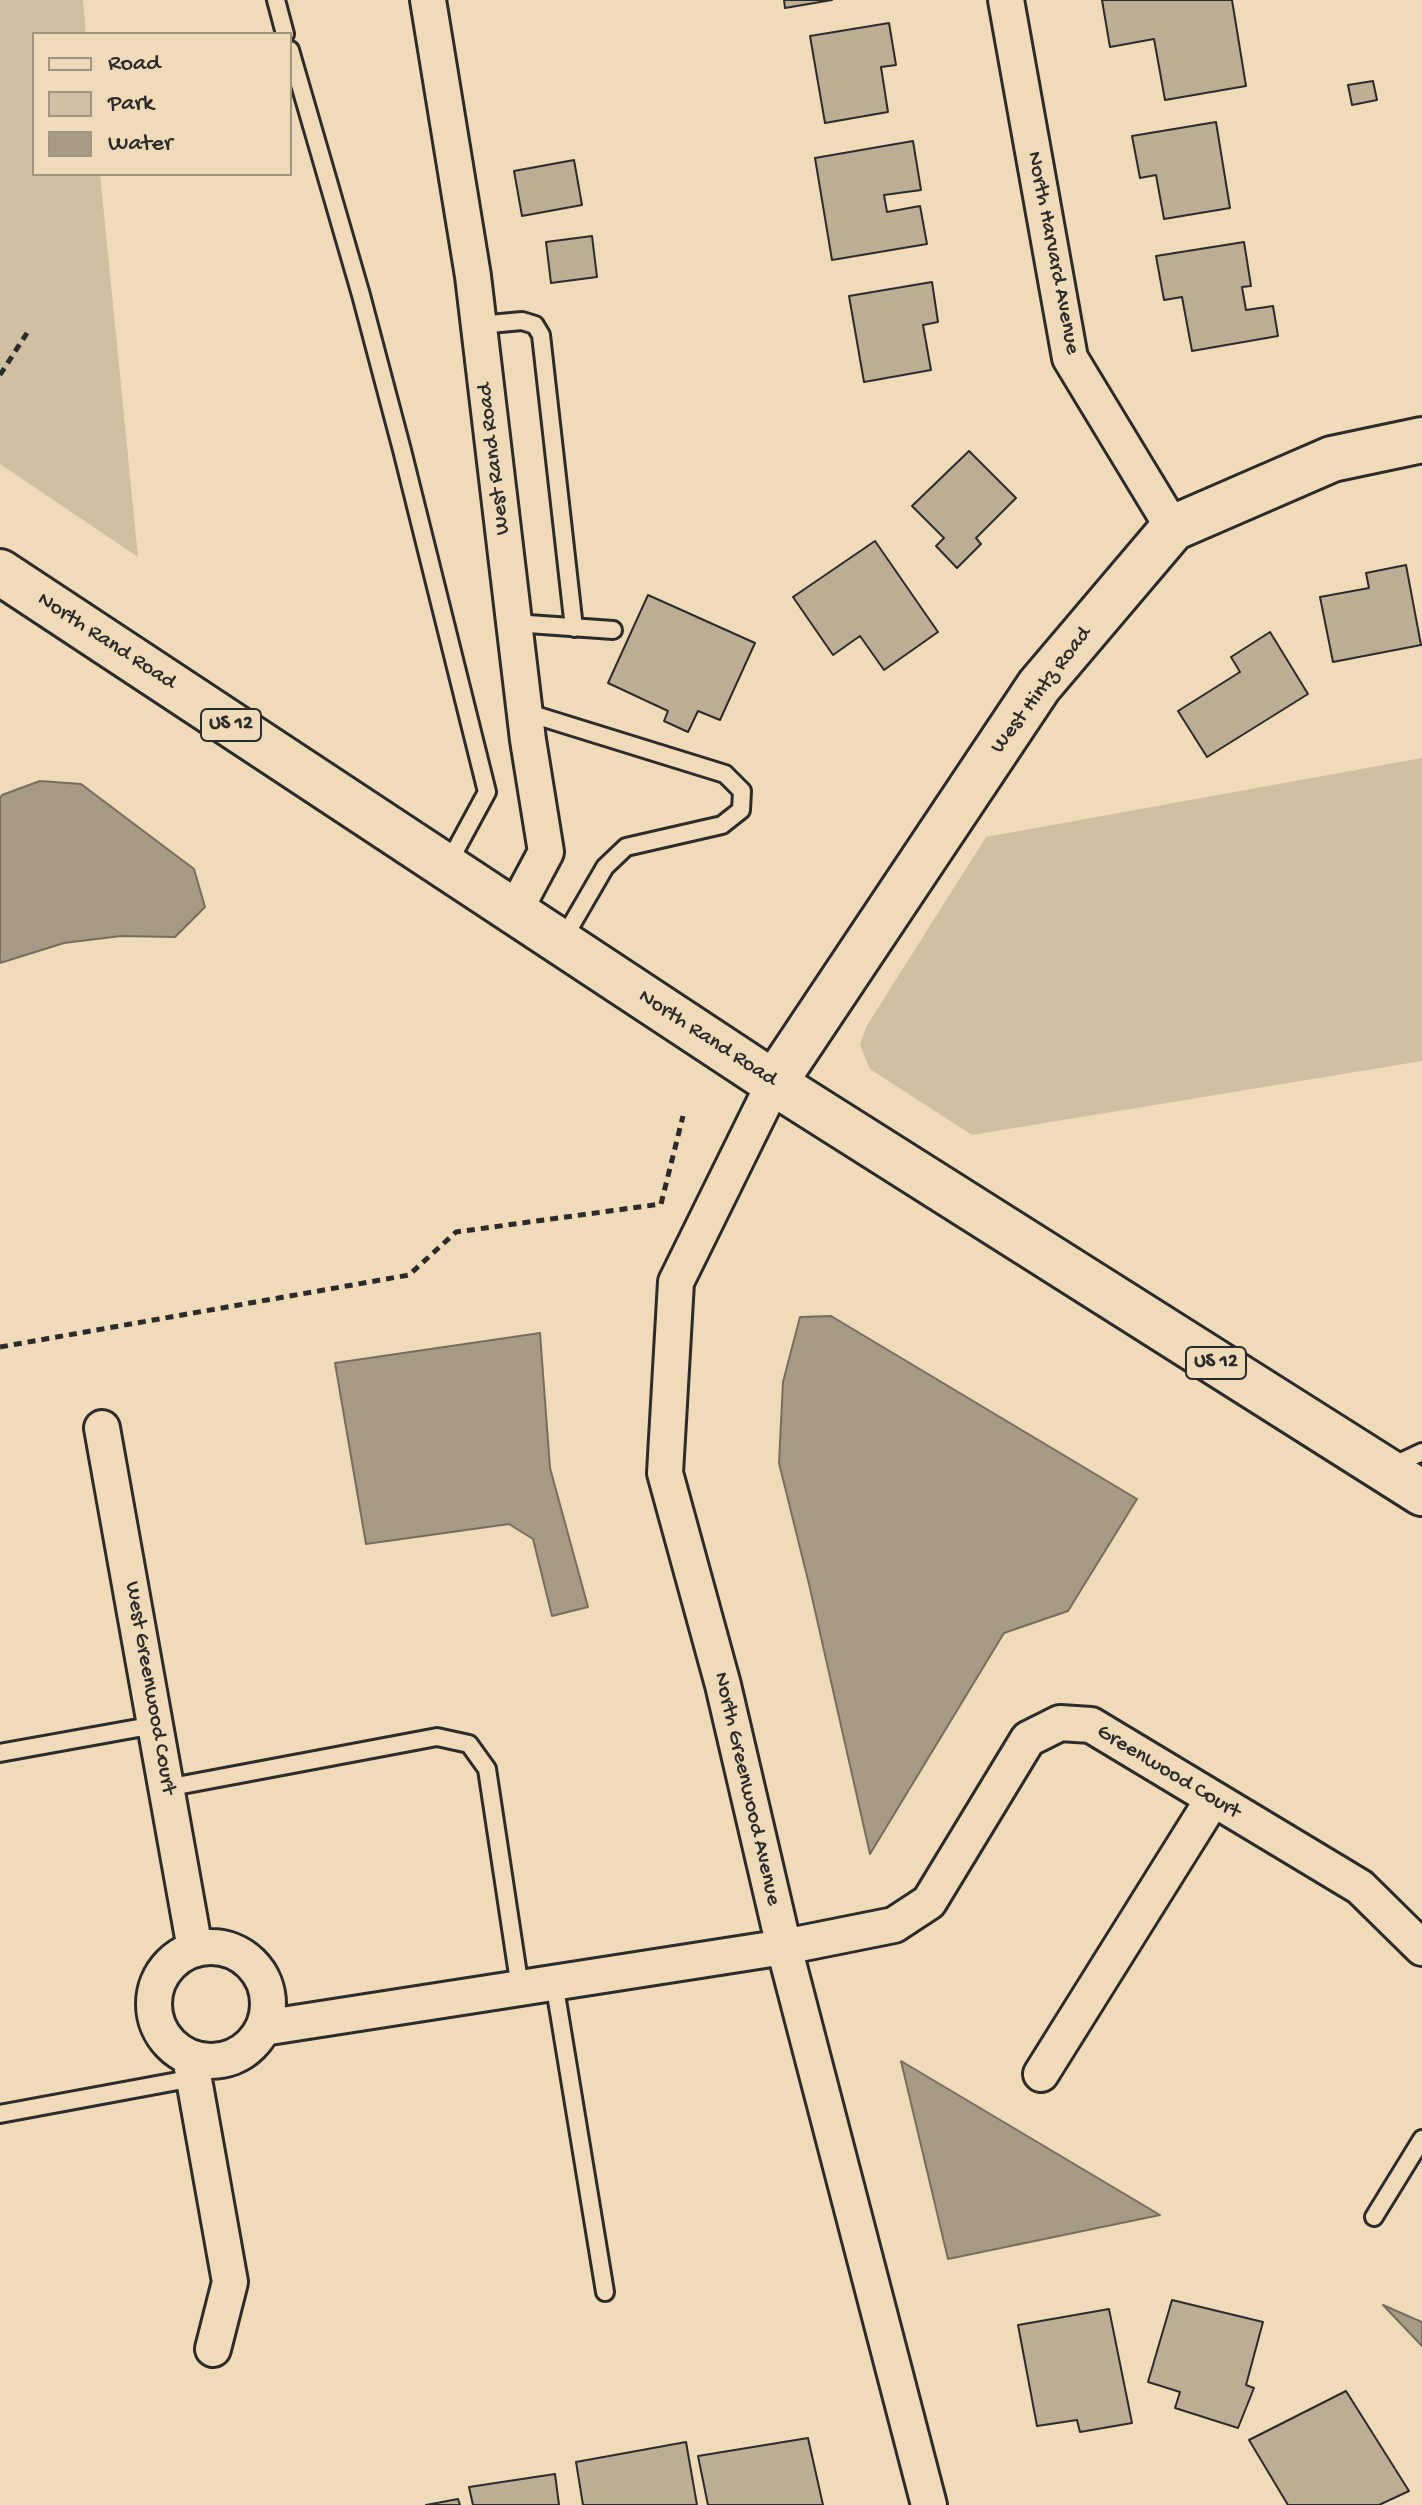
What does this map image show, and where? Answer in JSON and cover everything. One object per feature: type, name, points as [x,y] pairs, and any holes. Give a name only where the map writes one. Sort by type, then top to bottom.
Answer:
[{"type":"main road","name":"West Hintz Road","points":[[774,1083],[1039,686],[1173,528],[1332,459],[1422,440]]},
{"type":"main road","name":"North Rand Road","points":[[0,572],[774,1083],[1404,1461],[1422,1493]]},
{"type":"street","name":"West Rand Road","points":[[428,0],[479,325],[525,712],[546,852],[514,912]]},
{"type":"street","name":"North Harvard Avenue","points":[[1006,0],[1070,358],[1173,528]]},
{"type":"street","name":"North Greenwood Avenue","points":[[774,1083],[676,1282],[665,1473],[723,1685],[784,1947],[929,2505]]},
{"type":"street","name":"West Greenwood Court","points":[[102,1428],[195,1949]]},
{"type":"street","name":"Greenwood Court","points":[[784,1947],[894,1925],[929,1902],[1028,1739],[1060,1723],[1091,1725],[1360,1887],[1422,1948]]},
{"type":"street","points":[[1041,2074],[1213,1799]]},
{"type":"street","points":[[192,2068],[241,2053],[252,2044],[268,2014],[268,1994],[260,1974],[247,1959],[230,1950],[210,1946],[177,1958],[166,1969],[157,1986],[154,2007],[166,2039],[192,2068],[230,2282],[213,2349]]},
{"type":"street","points":[[263,2028],[784,1947]]},
{"type":"lane","points":[[276,0],[284,32]]},
{"type":"lane","points":[[292,57],[399,436],[487,792],[447,867]]},
{"type":"lane","points":[[479,325],[522,321],[535,325],[541,335],[574,628]]},
{"type":"lane","points":[[514,623],[613,630]]},
{"type":"lane","points":[[525,712],[725,774],[742,791],[741,810],[722,825],[626,847],[605,867],[561,943]]},
{"type":"lane","points":[[0,1753],[155,1725]]},
{"type":"lane","points":[[166,1788],[437,1737],[469,1744],[487,1769],[520,1988]]},
{"type":"lane","points":[[554,1982],[605,2292]]},
{"type":"lane","points":[[0,2114],[192,2068]]},
{"type":"lane","points":[[1374,2217],[1422,2139]]},
{"type":"path","points":[[0,375],[27,333]]},
{"type":"path","points":[[0,1347],[409,1275],[456,1232],[661,1204],[683,1116]]},
{"type":"green space","points":[[0,0],[83,0],[86,32],[32,32],[32,176],[100,176],[138,557],[0,464]]},
{"type":"green space","points":[[1422,758],[1422,1061],[972,1135],[870,1069],[860,1045],[866,1027],[986,837]]},
{"type":"water","points":[[40,781],[81,784],[194,869],[205,907],[175,937],[121,936],[64,943],[0,963],[0,798]]},
{"type":"water","points":[[831,1316],[1137,1499],[1068,1611],[1004,1633],[870,1854],[779,1463],[783,1382],[800,1317]]},
{"type":"water","points":[[540,1333],[550,1468],[588,1607],[552,1616],[533,1539],[509,1524],[366,1544],[335,1363]]},
{"type":"water","points":[[901,2061],[1160,2215],[948,2259]]},
{"type":"water","points":[[1383,2305],[1422,2322],[1422,2346]]},
{"type":"building","points":[[784,0],[832,0],[785,8]]},
{"type":"building","points":[[1102,0],[1232,0],[1246,86],[1165,100],[1154,39],[1110,47]]},
{"type":"building","points":[[889,23],[896,65],[881,67],[888,112],[825,123],[810,36]]},
{"type":"building","points":[[1373,81],[1377,100],[1352,105],[1348,85]]},
{"type":"building","points":[[1216,122],[1230,208],[1164,219],[1156,175],[1140,178],[1132,136]]},
{"type":"building","points":[[913,141],[921,190],[884,195],[887,212],[920,206],[927,244],[832,260],[815,158]]},
{"type":"building","points":[[574,160],[582,205],[522,216],[514,171]]},
{"type":"building","points":[[592,236],[597,277],[551,283],[546,242]]},
{"type":"building","points":[[1244,242],[1251,286],[1242,287],[1246,310],[1273,306],[1278,336],[1192,351],[1182,297],[1164,300],[1156,256]]},
{"type":"building","points":[[932,282],[938,322],[923,325],[931,370],[864,382],[849,296]]},
{"type":"building","points":[[969,451],[1016,498],[976,538],[981,544],[957,568],[936,546],[944,538],[912,506]]},
{"type":"building","points":[[875,541],[938,632],[884,670],[860,636],[833,655],[793,597]]},
{"type":"building","points":[[1406,565],[1421,645],[1333,662],[1320,597],[1369,588],[1366,573]]},
{"type":"building","points":[[648,595],[755,643],[720,720],[698,711],[688,732],[664,721],[668,711],[608,683]]},
{"type":"building","points":[[1270,632],[1308,694],[1207,757],[1178,711],[1240,672],[1231,657]]},
{"type":"building","points":[[1172,2300],[1263,2322],[1246,2385],[1254,2388],[1238,2428],[1175,2408],[1180,2392],[1148,2382]]},
{"type":"building","points":[[1109,2309],[1132,2423],[1080,2432],[1077,2420],[1037,2426],[1018,2325]]},
{"type":"building","points":[[1346,2391],[1409,2491],[1379,2505],[1288,2505],[1249,2440]]},
{"type":"building","points":[[808,2438],[823,2505],[708,2505],[698,2456]]},
{"type":"building","points":[[686,2442],[697,2505],[583,2505],[576,2462]]},
{"type":"building","points":[[555,2474],[559,2505],[473,2505],[469,2487]]},
{"type":"building","points":[[458,2499],[460,2505],[426,2505]]}]
